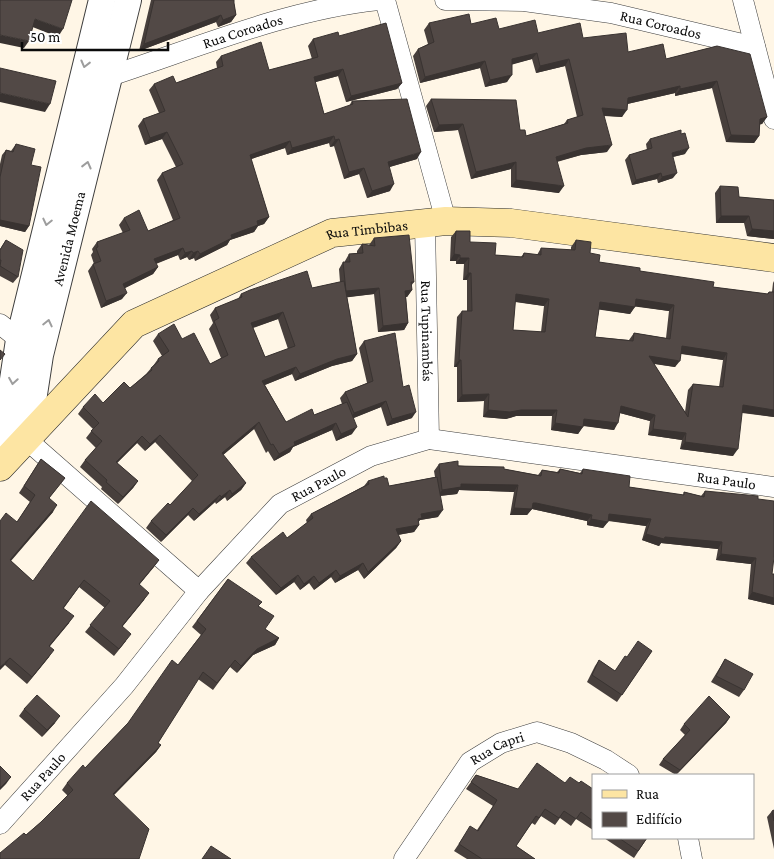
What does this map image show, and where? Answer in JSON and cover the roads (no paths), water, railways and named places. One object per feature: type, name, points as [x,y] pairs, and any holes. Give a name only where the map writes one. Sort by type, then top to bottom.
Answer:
[{"type":"main road","name":"Rua Timbibas","points":[[27,440],[134,324],[332,233],[435,222],[511,223],[774,258]]},
{"type":"main road","name":"Avenida Moema","points":[[0,467],[27,440]]},
{"type":"street","name":"Avenida Moema","points":[[0,467],[9,332],[102,0]]},
{"type":"street","name":"Avenida Moema","points":[[27,440],[40,355],[128,0]]},
{"type":"street","name":"Rua Coroados","points":[[110,76],[267,25],[349,2],[379,0]]},
{"type":"street","name":"Rua Tupinambás","points":[[385,0],[435,222],[428,439]]},
{"type":"street","name":"Rua Coroados","points":[[445,0],[524,1],[611,12],[755,47]]},
{"type":"street","points":[[743,0],[774,118]]},
{"type":"street","points":[[9,332],[40,355]]},
{"type":"street","name":"Rua Paulo","points":[[0,824],[124,686],[199,591],[280,504],[372,456],[428,439],[774,487]]},
{"type":"street","points":[[27,440],[199,591]]},
{"type":"street","name":"Rua Capri","points":[[404,859],[470,762],[501,742],[537,732],[571,743],[606,760],[627,774]]},
{"type":"street","points":[[688,839],[692,859]]}]
